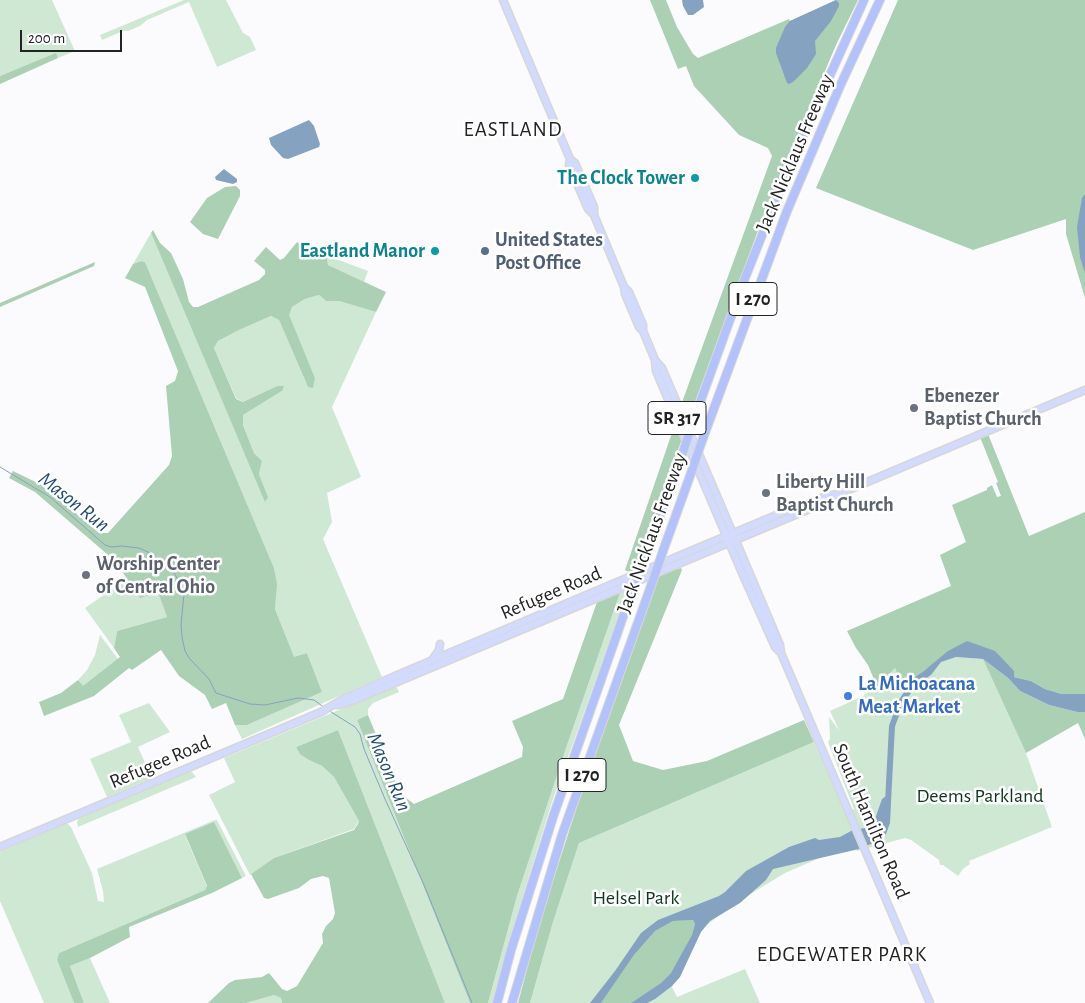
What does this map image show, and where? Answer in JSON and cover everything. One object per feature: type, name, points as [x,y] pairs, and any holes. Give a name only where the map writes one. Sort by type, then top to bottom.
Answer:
[{"type":"highway","name":"Jack Nicklaus Freeway","points":[[497,1003],[554,814],[745,278],[794,157],[864,0]]},
{"type":"highway","name":"Jack Nicklaus Freeway","points":[[512,1003],[562,835],[703,438],[787,211],[840,86],[880,0]]},
{"type":"main road","name":"South Hamilton Road","points":[[504,0],[570,159],[575,163],[594,207],[594,215],[624,287],[629,292],[643,325],[643,331],[655,360],[662,368],[775,647],[781,653],[930,1003]]},
{"type":"main road","name":"Refugee Road","points":[[0,847],[329,708],[347,703],[824,497],[840,493],[1085,390]]},
{"type":"main road","name":"Refugee Road","points":[[329,708],[345,698],[432,661],[731,538]]},
{"type":"main road","points":[[432,661],[439,650],[440,644]]},
{"type":"green space","points":[[0,0],[52,0],[75,51],[58,58],[56,54],[0,76]]},
{"type":"green space","points":[[184,0],[226,0],[243,33],[250,37],[256,50],[217,67],[189,2],[147,20],[140,26],[102,40],[100,35]]},
{"type":"green space","points":[[650,0],[666,0],[677,27],[693,54],[698,58],[789,19],[790,21],[836,0],[858,0],[836,45],[764,214],[688,421],[681,405],[772,156],[768,148],[739,135],[694,86],[686,66],[678,69]]},
{"type":"green space","points":[[898,0],[1085,0],[1085,298],[1066,234],[1066,219],[973,250],[816,188]]},
{"type":"green space","points":[[56,53],[58,58],[0,84],[0,76]]},
{"type":"green space","points":[[236,186],[240,190],[240,196],[218,239],[203,234],[190,222],[207,198],[225,187]]},
{"type":"green space","points":[[153,230],[160,243],[171,253],[183,279],[189,302],[193,307],[198,307],[259,280],[265,274],[265,270],[254,261],[266,247],[280,260],[284,258],[297,242],[305,250],[327,258],[328,265],[386,292],[376,312],[339,301],[326,301],[319,295],[305,299],[292,307],[289,315],[315,378],[313,388],[308,387],[279,320],[271,316],[218,341],[214,348],[236,399],[243,402],[277,386],[284,386],[282,391],[243,415],[243,425],[254,453],[262,461],[259,474],[268,497],[265,502],[151,233]]},
{"type":"green space","points":[[151,233],[241,445],[268,497],[259,474],[262,461],[254,453],[243,425],[243,415],[282,391],[277,386],[243,402],[236,398],[214,348],[218,341],[271,316],[279,320],[308,387],[315,378],[288,315],[292,307],[305,299],[319,295],[326,301],[339,301],[376,312],[332,407],[361,477],[327,493],[332,522],[323,539],[382,677],[242,739],[235,725],[247,725],[322,692],[307,653],[294,658],[275,609],[276,584],[274,568],[145,262],[141,261],[133,264]]},
{"type":"green space","points":[[297,242],[307,248],[368,271],[364,282],[328,265],[327,258],[305,250]]},
{"type":"green space","points":[[141,261],[145,262],[274,568],[277,584],[275,609],[294,657],[307,653],[322,692],[247,725],[235,725],[226,703],[212,709],[205,695],[179,676],[161,650],[132,670],[129,668],[94,696],[44,716],[39,702],[61,693],[78,680],[83,686],[120,657],[114,648],[117,631],[167,617],[158,592],[140,598],[115,561],[35,492],[9,478],[13,471],[44,486],[99,533],[108,533],[169,465],[172,456],[166,386],[175,381],[178,371],[145,287],[125,278],[133,264]]},
{"type":"green space","points":[[95,262],[94,266],[0,307],[0,303]]},
{"type":"green space","points":[[675,424],[682,439],[633,574],[625,570]]},
{"type":"green space","points":[[988,434],[1029,536],[1085,512],[1085,694],[1062,694],[1045,689],[1031,681],[1014,677],[967,641],[912,679],[904,691],[895,668],[878,689],[868,665],[847,631],[951,586],[940,555],[966,542],[952,505],[987,490],[992,485],[997,497],[1001,496],[996,483],[998,482],[980,437]]},
{"type":"green space","points":[[681,568],[682,570],[619,725],[633,761],[663,770],[707,761],[804,720],[814,742],[579,843],[553,922],[530,1003],[518,1003],[540,921],[584,785],[659,574]]},
{"type":"green space","points":[[127,579],[137,595],[158,591],[167,617],[117,631],[114,648],[85,608]]},
{"type":"green space","points":[[628,589],[552,802],[507,947],[492,1003],[488,1003],[517,896],[566,748],[620,593]]},
{"type":"green space","points":[[620,593],[517,896],[488,1003],[470,1003],[357,720],[368,715],[400,793],[414,804],[522,757],[523,747],[512,721],[563,699],[597,602]]},
{"type":"green space","points":[[100,635],[118,659],[83,687],[78,680],[87,670],[95,655]]},
{"type":"green space","points":[[956,657],[983,659],[1026,753],[1052,827],[969,861],[970,864],[958,876],[943,865],[940,865],[939,860],[911,840],[905,838],[857,851],[855,846],[822,857],[785,873],[734,904],[699,931],[672,987],[677,997],[745,969],[760,1003],[530,1003],[553,922],[579,843],[814,742],[845,813],[854,809],[828,742],[830,739],[829,717],[839,730],[830,711],[863,696],[877,686],[879,688],[895,668],[907,698],[916,685],[931,675],[940,661]]},
{"type":"green space","points":[[983,659],[1008,678],[1020,691],[1049,705],[1077,712],[1085,712],[1085,739],[1078,723],[1026,753]]},
{"type":"green space","points":[[396,686],[399,692],[373,703],[368,709],[368,715],[357,720],[470,1003],[445,1003],[338,730],[296,747],[309,760],[322,766],[334,777],[359,821],[354,829],[274,858],[250,875],[209,795],[235,782],[224,758]]},
{"type":"green space","points":[[149,703],[170,732],[138,747],[152,778],[107,797],[90,759],[131,742],[119,715]]},
{"type":"green space","points":[[338,730],[445,1003],[282,1003],[281,998],[274,995],[246,1003],[208,1003],[229,983],[235,980],[262,977],[269,973],[282,989],[287,991],[297,986],[323,943],[322,934],[335,913],[329,878],[323,876],[311,879],[299,888],[268,899],[264,898],[251,874],[274,858],[354,830],[358,824],[359,821],[334,777],[322,766],[300,754],[296,747]]},
{"type":"green space","points":[[188,772],[192,772],[196,777],[78,827],[77,822],[79,818]]},
{"type":"green space","points":[[217,820],[246,876],[242,878],[214,823],[185,835],[207,887],[205,890],[59,953],[57,960],[74,1003],[44,1003],[0,901],[0,852],[68,824],[92,873],[98,901],[104,902],[97,869]]},
{"type":"green space","points":[[214,822],[242,878],[212,893],[129,927],[130,937],[90,958],[70,966],[84,1003],[74,1003],[57,960],[59,953],[205,890],[207,886],[185,834]]},
{"type":"green space","points":[[693,920],[695,924],[692,935],[681,957],[671,973],[661,983],[631,1003],[601,1003],[634,955],[655,931],[673,921]]},
{"type":"green space","points":[[90,958],[110,1003],[84,1003],[70,966]]},
{"type":"green space","points":[[274,995],[281,998],[282,1003],[246,1003]]},
{"type":"water","points":[[682,0],[703,0],[704,7],[693,15],[688,15]]},
{"type":"water","points":[[836,0],[839,6],[831,21],[815,41],[816,54],[807,68],[793,82],[787,83],[776,53],[776,48],[785,27],[790,21]]},
{"type":"water","points":[[309,120],[314,126],[320,144],[319,147],[288,159],[283,158],[271,145],[269,138]]},
{"type":"water","points":[[224,169],[237,179],[237,182],[233,184],[216,180],[215,177]]},
{"type":"water","points":[[1085,194],[1085,273],[1080,257],[1077,227],[1082,198]]},
{"type":"water","points":[[967,641],[995,651],[1014,671],[1014,677],[1031,681],[1045,689],[1062,694],[1085,694],[1085,712],[1077,712],[1049,705],[1020,691],[1008,678],[983,659],[956,657],[941,662],[931,675],[916,685],[907,698],[904,691],[912,679],[948,651]]},
{"type":"water","points":[[889,794],[891,804],[890,823],[886,834],[878,841],[859,849],[773,869],[766,880],[740,903],[710,921],[701,932],[680,977],[655,999],[647,1003],[631,1003],[661,983],[671,973],[692,935],[695,924],[693,920],[673,921],[655,931],[634,955],[601,1003],[590,1003],[641,933],[658,920],[719,896],[746,871],[789,847],[815,838],[819,840],[840,837],[851,831],[869,827],[874,822],[882,799]]},
{"type":"waterway","name":"Mason Run","points":[[0,467],[50,497],[105,545],[139,548],[152,554],[175,574],[184,594],[181,625],[185,651],[189,658],[209,679],[216,693],[250,704],[265,705],[298,698],[314,700],[325,708]]},
{"type":"waterway","points":[[888,802],[892,726],[901,702],[910,689]]},
{"type":"waterway","name":"Mason Run","points":[[328,710],[355,727],[360,734],[364,749],[424,885],[472,1003]]},
{"type":"place","name":"The Clock Tower","points":[[695,178]]},
{"type":"place","name":"Eastland Manor","points":[[435,251]]},
{"type":"place","name":"United States Post Office","points":[[485,251]]},
{"type":"place","name":"Ebenezer Baptist Church","points":[[914,408]]},
{"type":"place","name":"Liberty Hill Baptist Church","points":[[766,493]]},
{"type":"place","name":"Worship Center of Central Ohio","points":[[86,575]]},
{"type":"place","name":"La Michoacana Meat Market","points":[[848,696]]},
{"type":"district","name":"EASTLAND","points":[[513,130]]},
{"type":"district","name":"EDGEWATER PARK","points":[[842,955]]},
{"type":"park label","name":"Deems Parkland","points":[[980,796]]},
{"type":"park label","name":"Helsel Park","points":[[636,898]]}]
